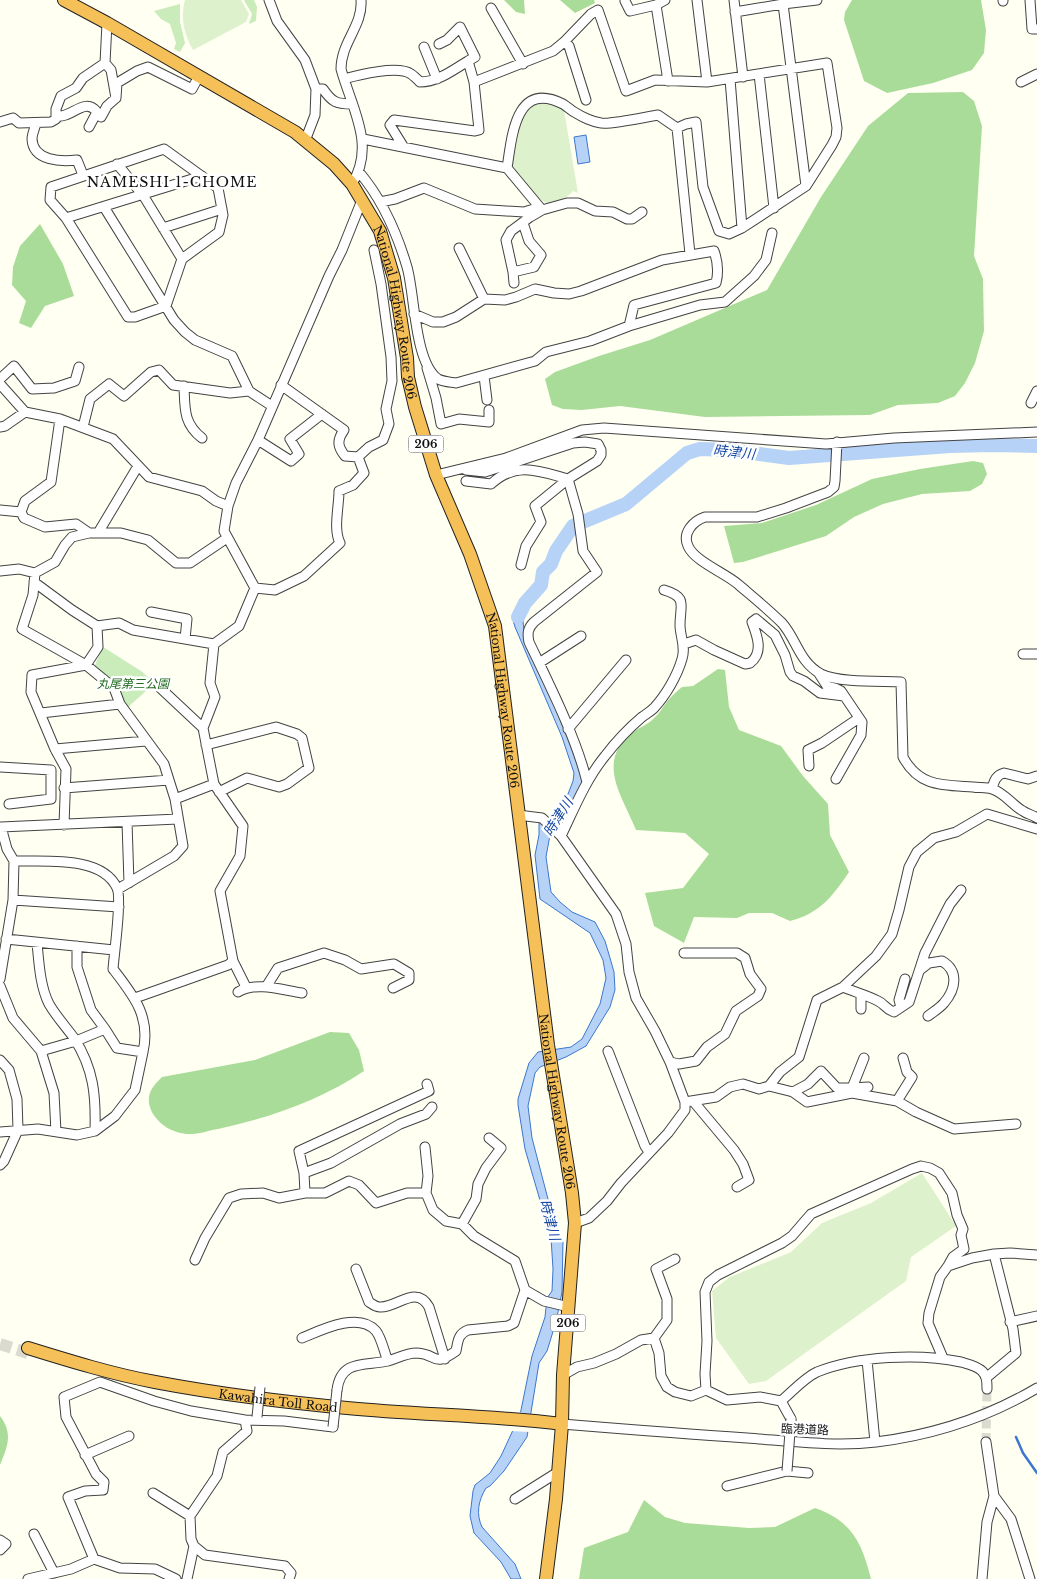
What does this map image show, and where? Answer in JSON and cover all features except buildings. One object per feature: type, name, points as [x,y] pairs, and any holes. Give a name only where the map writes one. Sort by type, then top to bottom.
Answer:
[{"type":"highway","name":"National Highway Route 206","points":[[64,0],[294,132],[334,164],[352,184],[380,231],[394,278],[407,358],[408,377],[415,407],[436,475],[470,554],[494,626],[548,1045],[575,1223],[565,1306],[562,1424],[546,1579]]},
{"type":"highway","name":"Kawahira Toll Road","points":[[28,1350],[116,1374],[212,1392],[348,1408],[533,1424],[562,1424]]},
{"type":"street","points":[[269,0],[277,20],[305,60],[316,89],[315,115],[306,141]]},
{"type":"street","points":[[352,184],[359,172],[363,138],[341,69],[341,57],[360,18],[361,0]]},
{"type":"street","points":[[624,1],[630,11],[656,6],[665,0]]},
{"type":"street","points":[[697,0],[707,82]]},
{"type":"street","points":[[734,0],[743,77]]},
{"type":"street","points":[[735,12],[776,3],[815,0]]},
{"type":"street","points":[[1030,0],[1032,29],[1037,29]]},
{"type":"street","points":[[776,3],[791,68],[806,186]]},
{"type":"street","points":[[656,6],[668,81]]},
{"type":"street","points":[[491,8],[523,64]]},
{"type":"street","points":[[474,82],[553,51],[591,14],[598,10],[626,91],[655,80],[707,82],[827,63],[837,128],[836,137],[832,145],[806,186],[742,228],[729,234],[720,231],[703,187],[696,122],[677,128]]},
{"type":"street","points":[[107,23],[105,63],[111,70],[116,98]]},
{"type":"street","points":[[344,80],[370,72],[397,71],[410,72],[420,82],[428,82],[437,79],[475,57],[460,27],[447,40],[439,44]]},
{"type":"street","points":[[564,42],[569,46],[586,100]]},
{"type":"street","points":[[424,47],[437,79]]},
{"type":"street","points":[[402,146],[390,125],[394,120],[475,131],[480,130],[474,82],[468,61]]},
{"type":"street","points":[[0,122],[13,118],[19,123],[51,122],[56,119],[56,109],[61,96],[76,88],[83,78],[105,63]]},
{"type":"street","points":[[101,117],[107,106],[116,98],[118,84],[137,71],[148,67],[192,89],[199,76]]},
{"type":"street","points":[[759,74],[774,208]]},
{"type":"street","points":[[1021,82],[1037,74]]},
{"type":"street","points":[[730,79],[742,228]]},
{"type":"street","points":[[316,89],[323,89],[330,99],[336,102],[352,104]]},
{"type":"street","points":[[507,168],[516,118],[521,110],[534,100],[545,98],[554,100],[565,105],[576,114],[602,124],[658,115],[677,128],[690,254]]},
{"type":"street","points":[[56,116],[69,115],[80,106],[88,106],[97,112],[89,127]]},
{"type":"street","points":[[36,123],[32,138],[35,148],[40,155],[66,161],[77,160],[83,176]]},
{"type":"street","points":[[363,138],[507,168],[542,210]]},
{"type":"street","points":[[164,149],[218,188],[222,210],[219,232],[182,259],[166,306],[135,318],[128,317],[66,218],[50,200],[51,186],[164,149]]},
{"type":"street","points":[[117,164],[143,195],[182,259]]},
{"type":"street","points":[[359,172],[380,202],[408,268],[414,314],[441,424],[459,419],[489,422],[489,410]]},
{"type":"street","points":[[66,218],[202,176]]},
{"type":"street","points":[[380,202],[395,199],[424,188],[475,209],[524,212],[537,208],[542,210]]},
{"type":"street","points":[[255,588],[224,531],[228,506],[236,483],[258,440],[342,250],[362,200]]},
{"type":"street","points":[[514,283],[506,240],[511,231],[542,210],[567,203],[578,203],[595,211],[613,212],[627,219],[632,219],[642,212]]},
{"type":"street","points":[[104,207],[166,306],[185,332],[195,340],[232,356],[249,391],[272,406]]},
{"type":"street","points":[[163,228],[222,210]]},
{"type":"street","points":[[513,272],[534,267],[541,255],[529,241],[523,223]]},
{"type":"street","points":[[426,363],[436,377],[447,382],[456,383],[535,361],[546,352],[590,340],[700,304],[725,302],[754,276],[766,260],[772,233]]},
{"type":"street","points":[[459,248],[484,299]]},
{"type":"street","points":[[282,385],[344,430],[338,438],[339,448],[345,456],[358,457],[369,447],[383,440],[389,424],[386,408],[392,381],[391,357],[381,284],[374,250]]},
{"type":"street","points":[[414,314],[433,322],[443,322],[456,317],[484,299],[505,300],[535,289],[554,293],[575,292],[662,260],[714,251],[718,267],[716,283],[634,305],[629,326]]},
{"type":"street","points":[[0,379],[14,366],[32,389],[54,388],[75,381],[79,367]]},
{"type":"street","points":[[83,427],[90,399],[109,384],[124,396],[151,372],[159,370],[173,384],[230,393],[249,391]]},
{"type":"street","points":[[484,376],[486,400]]},
{"type":"street","points":[[0,384],[24,412],[60,419],[113,439],[149,477],[202,491],[216,501],[228,506]]},
{"type":"street","points":[[184,386],[188,423],[192,431],[202,438]]},
{"type":"street","points":[[1031,403],[1037,391]]},
{"type":"street","points":[[0,427],[5,426],[24,412]]},
{"type":"street","points":[[258,440],[292,461],[300,454],[290,439],[322,414]]},
{"type":"street","points":[[60,419],[51,482],[25,501],[21,512],[24,518],[45,527],[76,524],[94,533]]},
{"type":"street","points":[[436,475],[506,458],[582,430],[604,428],[826,444],[894,438],[1037,432]]},
{"type":"street","points":[[838,442],[834,487],[828,492],[786,508],[757,516],[699,519],[691,526],[686,539],[689,548],[694,555],[736,581],[782,624],[792,637],[801,656],[818,671],[838,679],[901,682],[903,757],[919,776],[928,782],[992,789],[1008,798],[1022,811],[1037,818]]},
{"type":"street","points":[[461,469],[485,472],[573,443],[598,444],[601,456],[597,461],[568,479],[535,506],[541,522],[526,546],[522,565]]},
{"type":"street","points":[[255,588],[274,590],[304,576],[340,543],[336,534],[339,491],[352,485],[364,473],[358,457]]},
{"type":"street","points":[[94,533],[138,466]]},
{"type":"street","points":[[466,481],[491,484],[502,475],[524,469],[568,479]]},
{"type":"street","points":[[568,479],[578,514],[583,551],[596,572],[534,622],[529,628],[529,642],[568,728],[583,766],[587,782]]},
{"type":"street","points":[[0,510],[21,512]]},
{"type":"street","points":[[118,889],[174,856],[183,846],[169,780],[164,764],[120,704],[114,688],[86,665],[22,630],[33,595],[35,577],[55,562],[72,538],[94,533],[121,533],[148,540],[176,563],[190,563],[227,538]]},
{"type":"street","points":[[0,571],[19,569],[35,577],[72,610],[97,626],[119,623],[132,630],[214,644],[239,626],[255,588]]},
{"type":"street","points":[[561,836],[587,782],[605,756],[641,718],[654,708],[671,684],[683,658],[684,644],[680,626],[682,607],[676,594],[664,590]]},
{"type":"street","points":[[151,612],[187,619],[185,639]]},
{"type":"street","points":[[684,644],[696,640],[745,664],[750,663],[757,657],[758,651],[752,622],[756,619],[775,635],[793,676],[804,681],[820,693],[844,696]]},
{"type":"street","points":[[64,825],[66,768],[55,750],[31,692],[32,675],[86,665],[98,647],[97,626]]},
{"type":"street","points":[[539,662],[581,636]]},
{"type":"street","points":[[214,644],[210,683],[215,697],[204,728],[206,745],[217,788],[243,826],[240,856],[220,891],[233,961],[242,989],[266,987],[302,994]]},
{"type":"street","points":[[1023,654],[1037,654]]},
{"type":"street","points":[[568,728],[626,660]]},
{"type":"street","points":[[818,671],[826,686],[836,688],[862,722],[861,735],[836,778]]},
{"type":"street","points":[[155,683],[204,728]]},
{"type":"street","points":[[41,713],[120,704]]},
{"type":"street","points":[[809,766],[805,748],[822,743],[859,718]]},
{"type":"street","points":[[174,799],[247,778],[279,787],[287,784],[309,768],[302,738],[297,734],[276,727],[206,745]]},
{"type":"street","points":[[832,745],[845,727]]},
{"type":"street","points":[[55,750],[146,741]]},
{"type":"street","points":[[0,767],[51,770],[51,799],[9,804]]},
{"type":"street","points":[[992,789],[994,780],[1004,773],[1028,779],[1037,776]]},
{"type":"street","points":[[64,788],[169,780]]},
{"type":"street","points":[[769,1086],[780,1072],[799,1057],[818,1000],[843,987],[876,956],[892,934],[909,867],[917,852],[925,843],[934,838],[956,832],[987,814],[1037,829]]},
{"type":"street","points":[[518,815],[542,818],[561,836],[616,914],[626,944],[629,972],[636,998],[655,1031],[689,1102],[734,1150],[743,1164],[749,1180],[737,1187]]},
{"type":"street","points":[[0,978],[13,900],[14,861],[6,849],[1,828],[178,819]]},
{"type":"street","points":[[127,822],[129,882]]},
{"type":"street","points":[[0,1132],[38,1129],[77,1136],[95,1131],[115,1116],[135,1090],[146,1039],[145,1026],[135,998],[114,970],[118,889],[105,874],[84,864],[14,861]]},
{"type":"street","points":[[843,987],[880,1002],[885,1009],[894,1012],[909,1002],[925,953],[950,904],[961,890]]},
{"type":"street","points":[[13,900],[118,907]]},
{"type":"street","points":[[6,939],[114,950]]},
{"type":"street","points":[[37,943],[40,974],[49,1003],[76,1041],[92,1076],[96,1099],[95,1131]]},
{"type":"street","points":[[77,946],[77,967],[91,1010],[117,1048],[143,1052]]},
{"type":"street","points":[[266,987],[278,968],[324,953],[345,960],[361,969],[394,964],[409,973],[409,980],[393,988]]},
{"type":"street","points":[[670,1062],[679,1064],[696,1061],[708,1047],[725,1034],[736,1012],[758,996],[761,989],[750,974],[745,958],[737,953],[684,953]]},
{"type":"street","points":[[135,998],[228,965],[233,961]]},
{"type":"street","points":[[920,970],[929,963],[942,961],[951,966],[953,974],[953,990],[944,1005],[928,1016]]},
{"type":"street","points":[[901,1007],[899,1000],[905,979]]},
{"type":"street","points":[[0,986],[13,1018],[41,1051],[54,1093],[56,1132]]},
{"type":"street","points":[[860,995],[861,1008]]},
{"type":"street","points":[[41,1051],[76,1041],[105,1029]]},
{"type":"street","points":[[608,1052],[649,1152]]},
{"type":"street","points":[[852,1088],[864,1058]]},
{"type":"street","points":[[897,1101],[912,1078],[907,1072],[903,1058]]},
{"type":"street","points":[[0,1060],[10,1070],[17,1100],[18,1130],[4,1161],[0,1165]]},
{"type":"street","points":[[793,1092],[808,1084],[821,1071],[837,1088],[868,1087]]},
{"type":"street","points":[[305,1193],[304,1173],[299,1151],[429,1091],[427,1084]]},
{"type":"street","points":[[689,1102],[716,1097],[730,1087],[743,1084],[759,1089],[769,1086],[793,1092],[807,1102],[852,1093],[897,1101],[954,1129],[1016,1124]]},
{"type":"street","points":[[575,1223],[589,1218],[607,1201],[668,1133],[689,1102]]},
{"type":"street","points":[[304,1173],[331,1163],[400,1124],[426,1114],[432,1107]]},
{"type":"street","points":[[462,1224],[476,1199],[478,1184],[486,1168],[500,1148],[489,1138]]},
{"type":"street","points":[[94,1559],[68,1497],[85,1491],[103,1490],[104,1482],[96,1474],[66,1417],[64,1397],[100,1382],[154,1401],[191,1411],[245,1420],[284,1421],[333,1427],[338,1379],[349,1367],[365,1363],[388,1361],[408,1354],[419,1353],[436,1360],[445,1359],[456,1351],[459,1336],[462,1332],[508,1326],[514,1323],[524,1290],[515,1261],[474,1236],[462,1224],[446,1221],[433,1210],[426,1193],[428,1176],[425,1147]]},
{"type":"street","points":[[706,1390],[705,1374],[708,1341],[706,1292],[708,1282],[718,1275],[782,1243],[792,1236],[810,1214],[921,1166],[939,1173],[952,1193],[957,1215],[963,1229],[961,1235],[964,1249],[953,1257],[940,1277],[929,1313],[928,1323],[943,1358]]},
{"type":"street","points":[[195,1260],[205,1238],[228,1198],[241,1194],[263,1193],[279,1198],[305,1193],[325,1193],[349,1181],[359,1185],[376,1203],[407,1193],[426,1193]]},
{"type":"street","points":[[986,1378],[1016,1352],[1013,1329],[994,1254]]},
{"type":"street","points":[[948,1266],[972,1258],[994,1254],[1037,1255]]},
{"type":"street","points":[[563,1375],[577,1367],[594,1363],[616,1354],[641,1340],[654,1338],[667,1320],[667,1299],[656,1269],[675,1259]]},
{"type":"street","points":[[356,1269],[369,1302],[380,1307],[410,1297],[421,1297],[425,1300],[429,1307],[445,1359]]},
{"type":"street","points":[[524,1290],[544,1301],[565,1306]]},
{"type":"street","points":[[1010,1322],[1037,1316]]},
{"type":"street","points":[[302,1338],[322,1329],[352,1321],[366,1325],[375,1331],[388,1361]]},
{"type":"street","points":[[654,1338],[659,1354],[661,1376],[667,1388],[691,1396],[706,1390],[727,1400],[760,1397],[781,1400],[814,1373],[835,1366],[867,1360],[913,1357],[943,1358],[975,1367],[981,1370],[986,1378],[987,1389]]},
{"type":"street","points":[[867,1360],[875,1442]]},
{"type":"street","points":[[257,1417],[260,1387]]},
{"type":"street","name":"臨港道路","points":[[562,1424],[791,1442],[875,1442],[930,1432],[979,1417],[1037,1388]]},
{"type":"street","points":[[781,1400],[791,1419],[787,1471]]},
{"type":"street","points":[[245,1420],[247,1431],[223,1452],[217,1476],[190,1516],[191,1539],[194,1546],[205,1555],[285,1566],[291,1573],[290,1579]]},
{"type":"street","points":[[85,1455],[129,1436]]},
{"type":"street","points":[[982,1579],[987,1522],[994,1496],[986,1442]]},
{"type":"street","points":[[727,1486],[787,1471],[808,1473]]},
{"type":"street","points":[[514,1499],[558,1472]]},
{"type":"street","points":[[153,1493],[190,1516]]},
{"type":"street","points":[[994,1496],[1011,1519],[1030,1579]]},
{"type":"street","points":[[34,1534],[54,1573]]},
{"type":"street","points":[[0,1540],[6,1544],[0,1550]]},
{"type":"street","points":[[188,1579],[194,1546]]},
{"type":"street","points":[[28,1579],[71,1569],[94,1559],[120,1568],[155,1569],[176,1579]]},
{"type":"green space","points":[[185,0],[241,0],[249,14],[246,22],[193,50],[184,26]]},
{"type":"green space","points":[[244,0],[254,0],[257,7],[256,21],[249,24],[252,14]]},
{"type":"green space","points":[[504,0],[524,0],[525,14],[516,12]]},
{"type":"green space","points":[[560,0],[594,0],[595,3],[575,13]]},
{"type":"green space","points":[[852,0],[981,0],[986,30],[984,53],[972,70],[933,83],[887,93],[864,81],[844,20],[845,12]]},
{"type":"green space","points":[[180,4],[180,22],[185,43],[180,52],[174,49],[176,43],[170,24],[161,19],[154,11]]},
{"type":"green space","points":[[963,92],[974,101],[982,126],[974,256],[983,279],[984,331],[975,363],[965,383],[955,396],[938,403],[898,405],[870,415],[705,417],[620,406],[582,410],[563,409],[552,405],[545,379],[555,372],[650,340],[767,290],[821,197],[868,126],[908,93]]},
{"type":"green space","points":[[546,103],[556,105],[564,110],[578,193],[573,191],[554,204],[546,203],[540,199],[513,168],[514,145],[520,119],[528,108]]},
{"type":"green space","points":[[40,224],[63,264],[74,296],[45,306],[31,328],[19,323],[26,301],[12,285],[13,267],[20,246]]},
{"type":"green space","points":[[973,461],[983,463],[987,474],[982,484],[970,491],[922,494],[883,504],[854,517],[826,536],[743,562],[734,563],[724,526],[762,523],[816,505],[872,479]]},
{"type":"green space","name":"丸尾第三公園","points":[[103,647],[141,671],[155,683],[127,708],[119,687],[95,665]]},
{"type":"green space","points":[[718,669],[725,670],[729,707],[739,730],[781,746],[803,776],[828,804],[830,835],[849,872],[824,903],[800,918],[790,921],[772,913],[749,913],[737,918],[694,917],[684,943],[654,926],[645,893],[683,888],[709,854],[685,833],[636,830],[615,780],[615,756],[621,744],[632,733],[652,720],[669,699],[682,687],[693,686]]},
{"type":"green space","points":[[330,1032],[349,1033],[359,1050],[364,1071],[330,1091],[294,1107],[237,1125],[195,1134],[173,1131],[158,1120],[151,1110],[149,1105],[150,1092],[162,1077],[255,1060]]},
{"type":"green space","points":[[922,1173],[956,1226],[911,1257],[906,1281],[766,1381],[749,1384],[716,1338],[712,1291],[730,1277],[791,1252],[822,1223],[871,1203]]},
{"type":"green space","points":[[0,1416],[7,1428],[8,1440],[0,1465]]},
{"type":"green space","points":[[644,1500],[665,1517],[685,1523],[749,1528],[775,1527],[815,1508],[828,1513],[847,1527],[854,1535],[864,1555],[871,1579],[579,1579],[584,1548],[628,1532]]},
{"type":"water","points":[[586,135],[590,162],[578,164],[574,137]]},
{"type":"water","name":"時津川","points":[[525,600],[528,603],[523,622],[525,637],[582,773],[582,784],[579,793],[550,835],[546,857],[551,892],[572,912],[595,922],[605,941],[614,972],[615,990],[610,1007],[586,1046],[566,1057],[540,1067],[535,1073],[528,1106],[532,1138],[548,1199],[563,1241],[562,1292],[556,1322],[547,1351],[539,1363],[527,1437],[504,1471],[486,1488],[479,1508],[482,1527],[515,1564],[521,1579],[511,1579],[501,1562],[474,1533],[470,1516],[475,1485],[490,1473],[501,1456],[520,1415],[532,1356],[545,1317],[547,1298],[552,1291],[551,1238],[525,1149],[518,1099],[529,1063],[538,1052],[571,1047],[582,1039],[600,1004],[606,978],[603,960],[590,933],[540,899],[535,855],[539,835],[539,822],[550,820],[568,794],[574,773],[562,737],[513,620],[514,611]]},
{"type":"pier","points":[[518,1412],[532,1414],[530,1432],[511,1431]]},
{"type":"waterway","name":"時津川","points":[[518,617],[525,603],[541,585],[543,572],[551,564],[556,551],[573,526],[626,504],[687,453],[700,449],[729,450],[789,458],[950,446],[1037,446]]},
{"type":"waterway","points":[[1016,1437],[1023,1453],[1037,1473]]},
{"type":"tunnel","points":[[0,1344],[28,1353]]},
{"type":"tunnel","points":[[986,1442],[987,1389]]},
{"type":"district","name":"NAMESHI 1-CHOME","points":[[172,182]]}]
